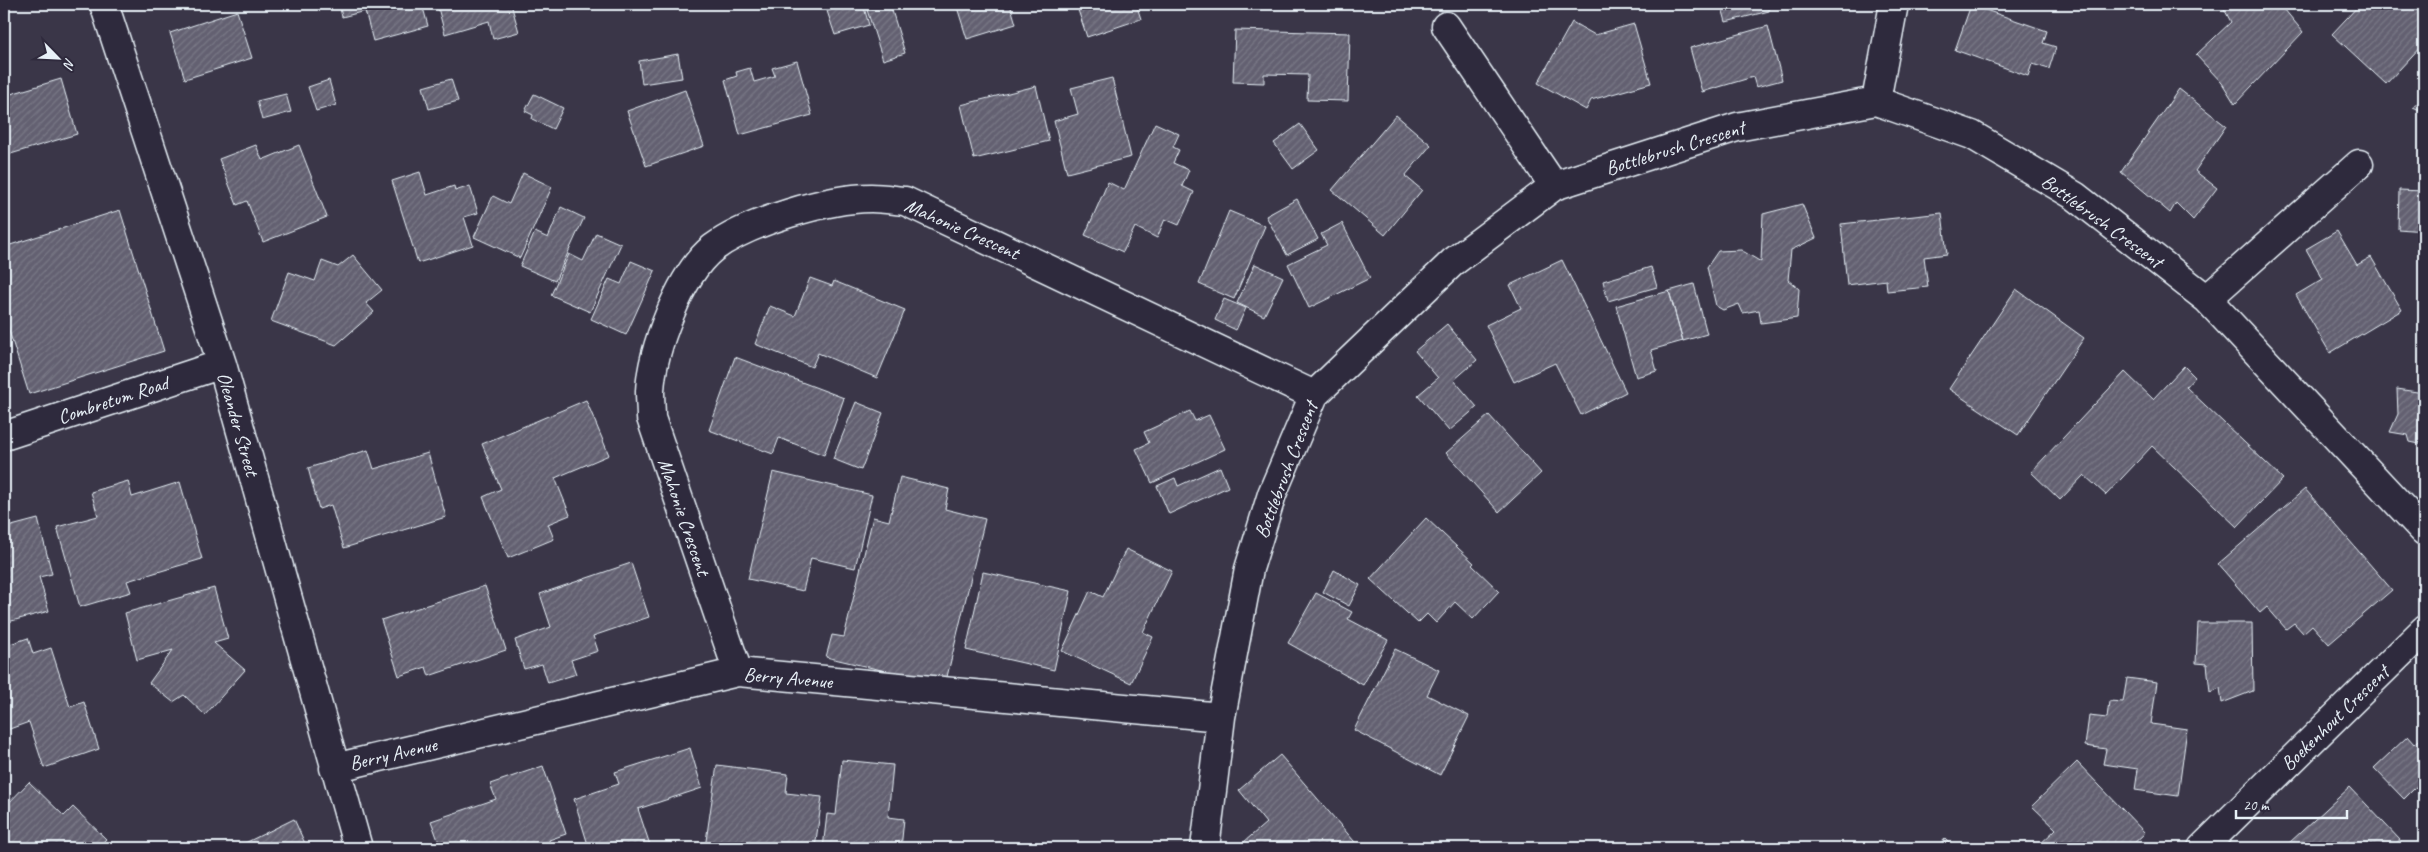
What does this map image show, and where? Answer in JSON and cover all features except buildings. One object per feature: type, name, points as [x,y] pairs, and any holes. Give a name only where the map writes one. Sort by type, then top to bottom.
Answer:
[{"type":"street","name":"Oleander Street","points":[[104,4],[222,364],[358,848]]},
{"type":"street","points":[[1876,101],[1894,4]]},
{"type":"street","points":[[1446,26],[1554,186]]},
{"type":"street","name":"Bottlebrush Crescent","points":[[1205,848],[1221,717],[1249,569],[1272,494],[1314,395],[1453,262],[1554,186],[1737,127],[1876,101],[1972,135],[1998,150],[2074,196],[2207,299],[2424,532]]},
{"type":"street","points":[[2207,299],[2358,164]]},
{"type":"street","name":"Mahonie Crescent","points":[[738,672],[680,509],[651,418],[650,390],[655,362],[671,310],[689,276],[712,249],[738,233],[765,222],[836,201],[872,198],[905,201],[1314,395]]},
{"type":"street","name":"Combretum Road","points":[[4,436],[222,364]]},
{"type":"street","name":"Boekenhout Crescent","points":[[2202,848],[2424,630]]},
{"type":"street","name":"Berry Avenue","points":[[334,768],[738,672],[1221,717]]}]
